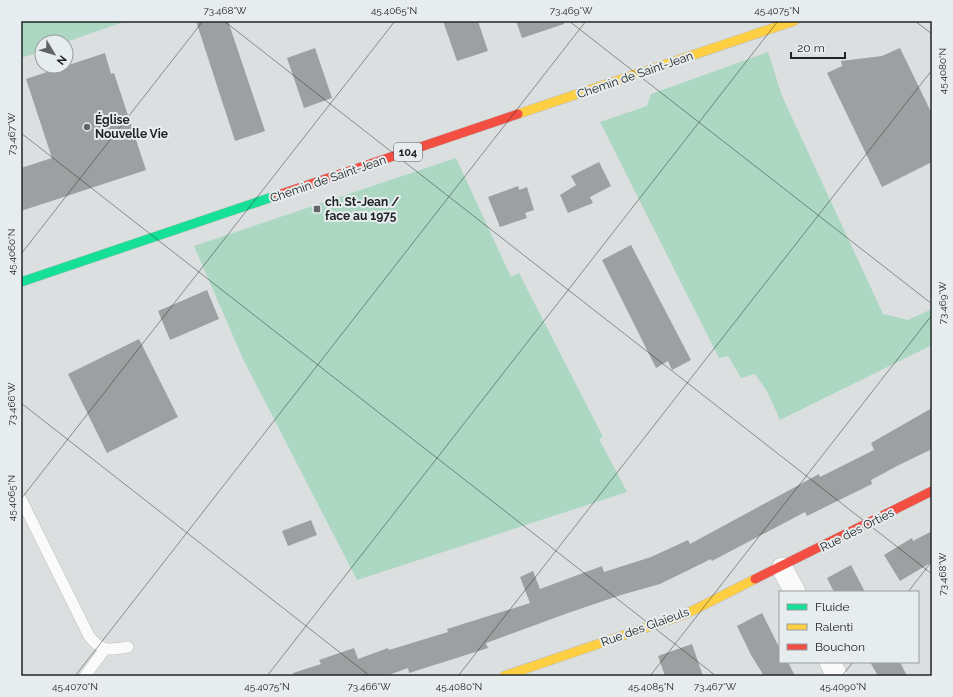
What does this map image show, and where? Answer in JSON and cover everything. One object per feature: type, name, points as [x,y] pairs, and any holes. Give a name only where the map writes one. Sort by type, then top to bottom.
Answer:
[{"type":"main road","name":"Chemin de Saint-Jean","points":[[21,282],[794,21]]},
{"type":"main road","name":"Rue des Orties","points":[[782,568],[932,491]]},
{"type":"main road","name":"Rue des Glaïeuls","points":[[504,676],[686,614],[782,568]]},
{"type":"street","points":[[782,568],[794,591]]},
{"type":"street","points":[[830,663],[837,676]]},
{"type":"lane","points":[[21,499],[90,636],[96,645],[105,649],[128,647]]},
{"type":"lane","points":[[85,676],[105,649]]},
{"type":"green space","points":[[21,21],[126,21],[74,39],[74,34],[34,34],[34,54],[21,58]]},
{"type":"green space","points":[[768,52],[782,96],[883,314],[908,320],[932,309],[932,345],[780,420],[767,391],[755,374],[741,378],[728,356],[719,358],[600,122],[647,106],[651,94]]},
{"type":"green space","points":[[456,158],[511,277],[519,273],[603,437],[599,439],[627,492],[357,580],[243,359],[194,246]]},
{"type":"building","points":[[196,21],[228,21],[265,131],[235,141]]},
{"type":"building","points":[[443,21],[478,21],[488,51],[457,61]]},
{"type":"building","points":[[516,21],[563,21],[564,24],[522,38]]},
{"type":"building","points":[[315,48],[332,98],[304,108],[287,58]]},
{"type":"building","points":[[900,48],[932,114],[932,162],[882,187],[827,73],[842,66],[841,61],[882,56]]},
{"type":"building","name":"Église Nouvelle Vie","points":[[105,53],[111,74],[114,73],[146,170],[21,211],[21,168],[52,158],[26,79],[41,74],[74,74],[74,63]]},
{"type":"building","points":[[599,162],[611,186],[590,197],[593,203],[568,213],[560,195],[576,185],[571,176]]},
{"type":"building","points":[[518,186],[519,190],[527,187],[534,210],[525,213],[527,218],[500,227],[488,197]]},
{"type":"building","points":[[631,245],[691,360],[672,370],[668,361],[656,368],[602,260]]},
{"type":"building","points":[[207,290],[219,319],[170,340],[158,311]]},
{"type":"building","points":[[139,339],[178,417],[107,453],[68,374]]},
{"type":"building","points":[[932,408],[932,449],[871,480],[872,484],[807,516],[805,512],[712,561],[711,559],[660,584],[621,595],[568,613],[486,643],[488,648],[409,673],[408,668],[386,676],[294,676],[293,673],[321,664],[319,660],[354,648],[358,659],[388,648],[389,650],[448,632],[447,629],[530,603],[520,577],[533,571],[540,589],[602,566],[604,572],[651,557],[688,540],[690,544],[819,474],[820,477],[874,450],[871,443]]},
{"type":"building","points":[[311,520],[317,535],[288,546],[282,531]]},
{"type":"building","points":[[932,531],[932,562],[900,581],[884,555],[912,538],[913,541]]},
{"type":"building","points":[[851,565],[864,591],[834,591],[827,578]]},
{"type":"building","points":[[762,613],[779,647],[779,663],[788,663],[795,676],[764,676],[751,655],[737,626]]},
{"type":"building","points":[[692,644],[703,676],[665,676],[658,656]]},
{"type":"building","points":[[871,663],[900,663],[907,676],[878,676]]},
{"type":"traffic: fast","points":[[21,282],[278,195]]},
{"type":"traffic: slow","points":[[518,114],[794,21]]},
{"type":"traffic: slow","points":[[504,676],[686,614],[755,579]]},
{"type":"traffic: jam","points":[[278,195],[518,114]]},
{"type":"traffic: jam","points":[[755,579],[932,491]]},
{"type":"place","name":"Église Nouvelle Vie","points":[[87,127]]},
{"type":"place","name":"ch. St-Jean / face au 1975","points":[[317,209]]}]
